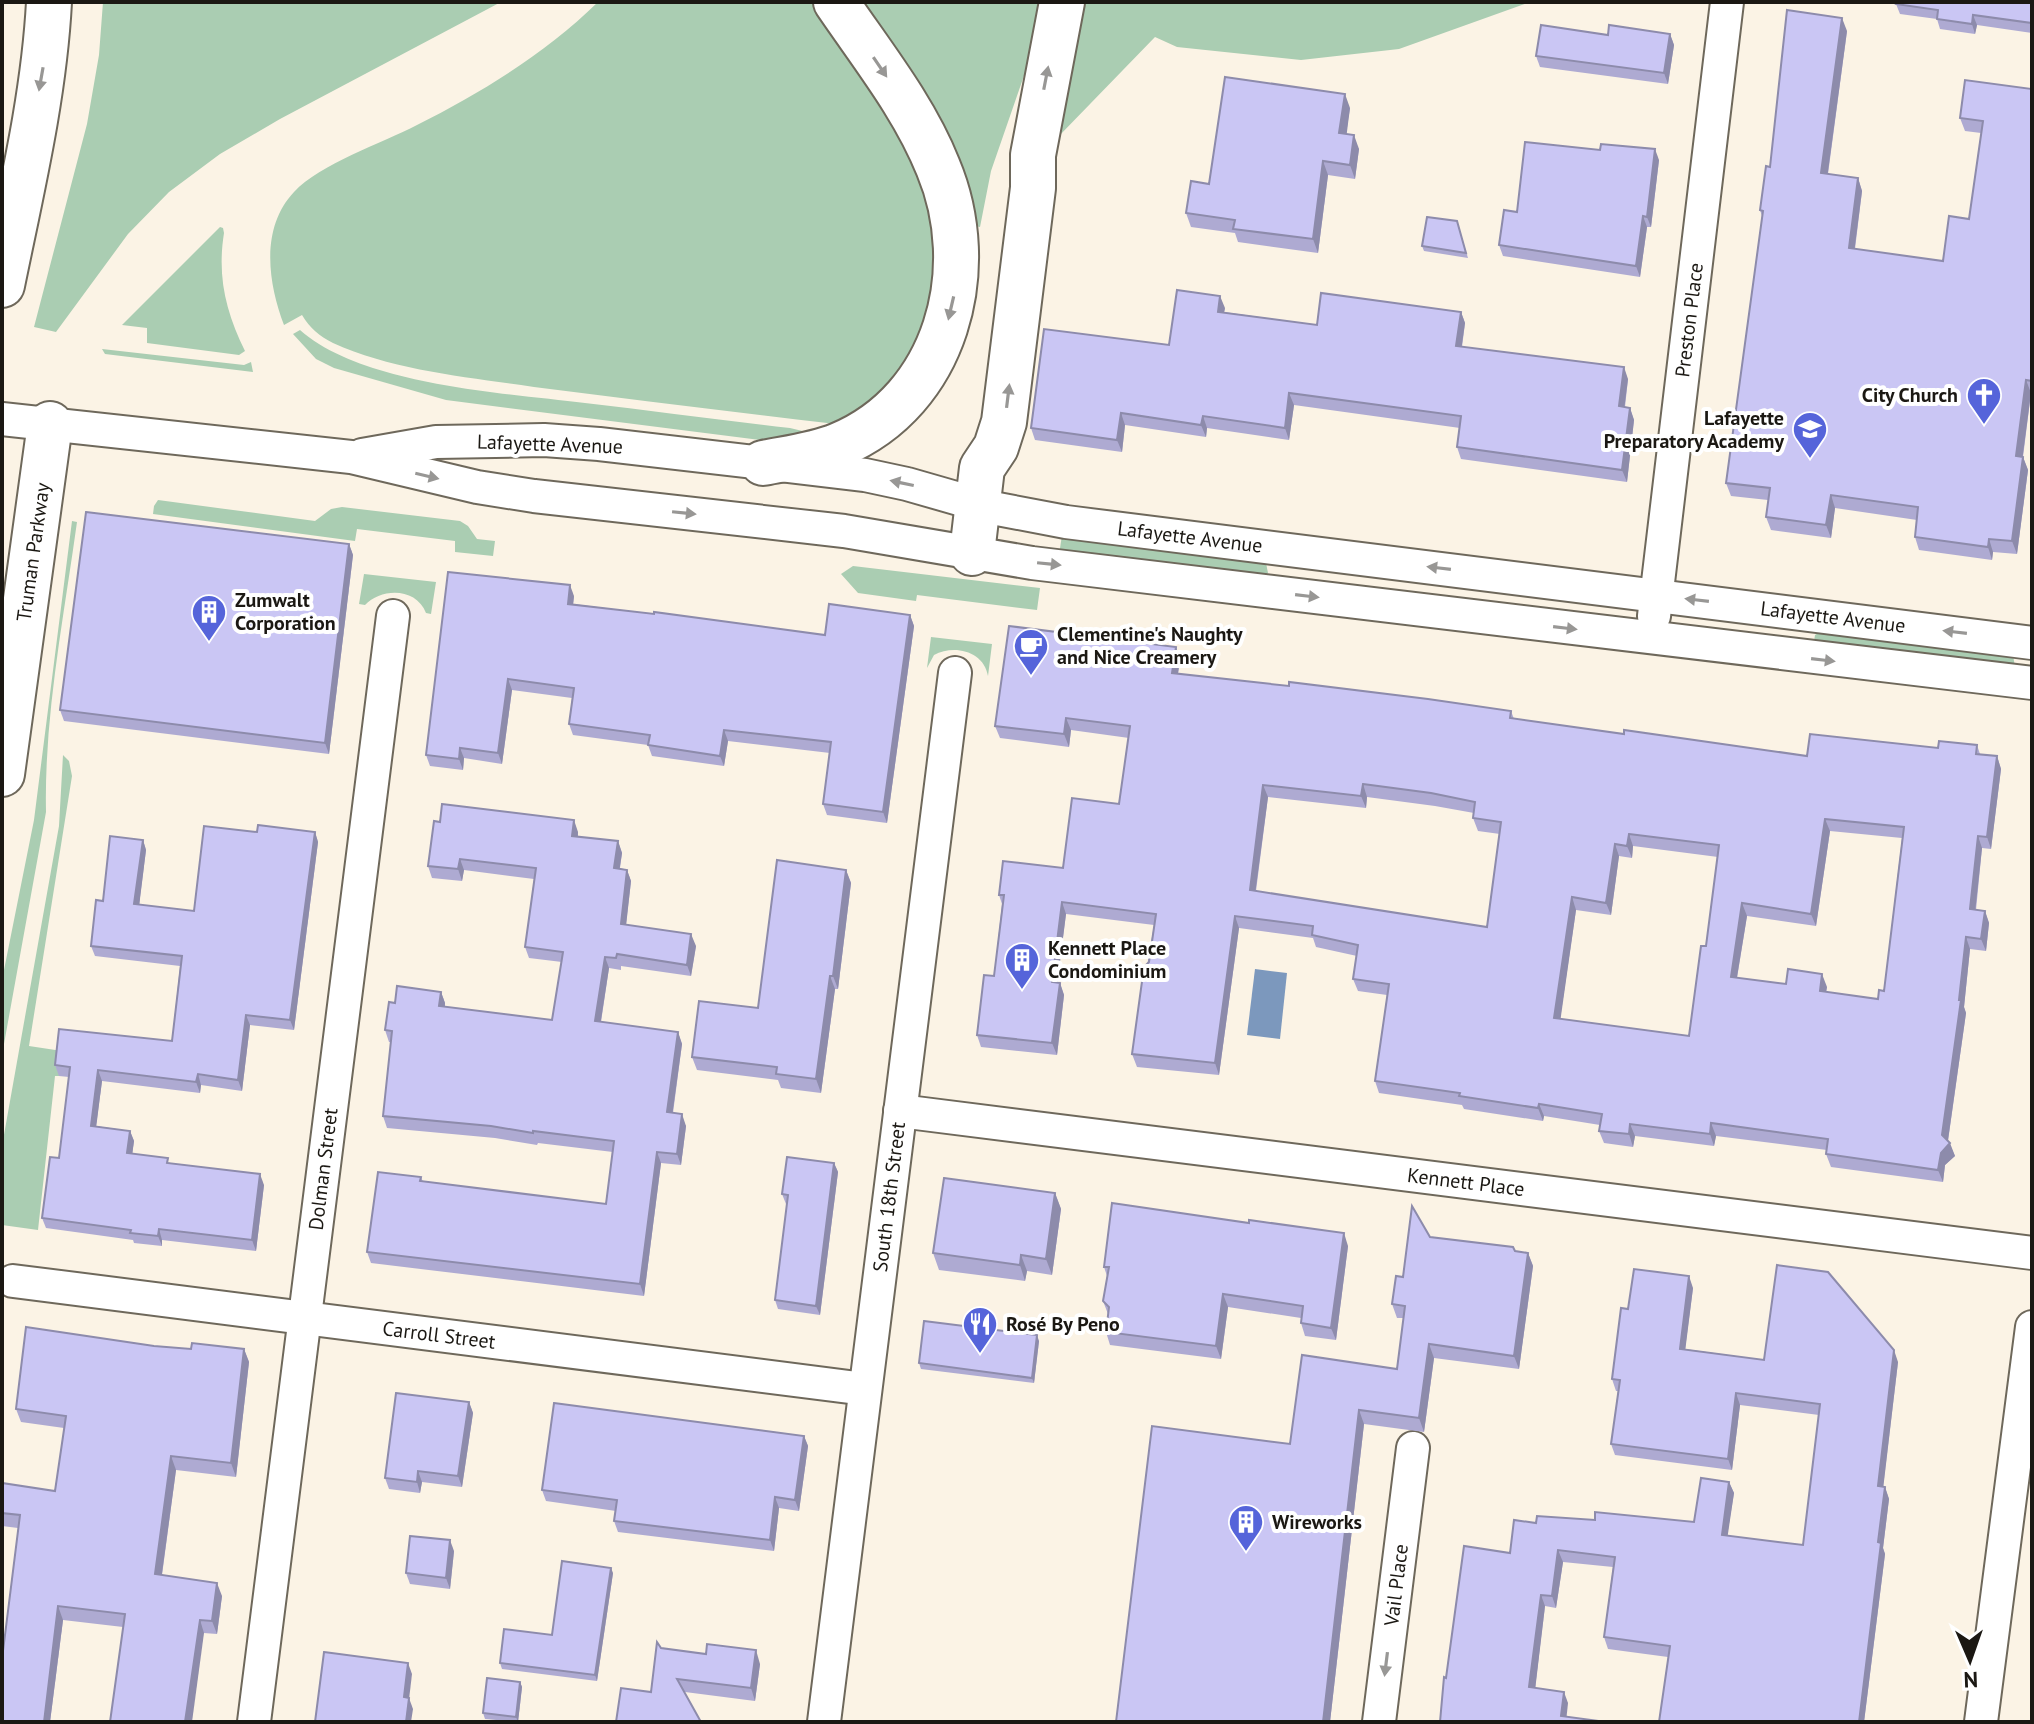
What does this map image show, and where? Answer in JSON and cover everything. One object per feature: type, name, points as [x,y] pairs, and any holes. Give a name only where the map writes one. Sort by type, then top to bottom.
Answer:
[{"type":"main road","points":[[2,285],[47,42],[49,2]]},
{"type":"main road","points":[[763,463],[840,445],[887,415],[932,360],[944,336],[954,303],[957,258],[953,213],[939,167],[910,111],[836,2]]},
{"type":"main road","points":[[972,553],[980,486],[1004,422],[1033,188],[1033,155],[1062,2]]},
{"type":"main road","points":[[2,206],[28,156]]},
{"type":"main road","name":"Truman Parkway","points":[[2,774],[50,424]]},
{"type":"street","name":"Preston Place","points":[[1652,639],[1727,2]]},
{"type":"street","name":"Lafayette Avenue","points":[[2,419],[351,457],[519,494],[844,531],[1032,563],[2032,683]]},
{"type":"street","name":"Lafayette Avenue","points":[[351,457],[436,442],[544,440],[865,475],[907,484],[980,486],[1017,514],[1066,522],[2032,643]]},
{"type":"street","name":"Dolman Street","points":[[254,1722],[393,616]]},
{"type":"street","name":"South 18th Street","points":[[824,1722],[955,673]]},
{"type":"street","name":"Kennett Place","points":[[900,1111],[2032,1253]]},
{"type":"street","name":"Carroll Street","points":[[13,1281],[865,1389]]},
{"type":"street","points":[[1981,1722],[2032,1327]]},
{"type":"street","name":"Vail Place","points":[[1379,1722],[1413,1448]]},
{"type":"green space","points":[[103,2],[501,2],[220,154],[169,192],[128,234],[56,332],[34,327],[87,124],[99,55]]},
{"type":"green space","points":[[598,2],[819,2],[881,92],[929,194],[940,271],[924,333],[890,385],[836,424],[432,372],[357,353],[333,343],[315,331],[302,315],[284,325],[274,292],[270,256],[276,222],[294,192],[335,163],[417,125],[489,85],[535,55]]},
{"type":"green space","points":[[856,2],[1044,2],[1027,67],[991,171],[980,227],[971,225]]},
{"type":"green space","points":[[1080,2],[1530,2],[1399,49],[1301,60],[1177,47],[1155,37],[1058,137]]},
{"type":"green space","points":[[220,227],[224,233],[222,265],[225,294],[245,351],[239,355],[147,343],[147,328],[122,325]]},
{"type":"green space","points":[[300,330],[327,349],[359,363],[435,383],[790,428],[815,434],[768,441],[446,400],[334,368],[316,359],[293,334]]},
{"type":"green space","points":[[102,349],[244,365],[251,362],[253,372],[105,354]]},
{"type":"green space","points":[[158,500],[315,521],[331,509],[342,507],[460,521],[477,539],[495,541],[493,556],[455,552],[455,541],[357,529],[355,541],[153,514]]},
{"type":"green space","points":[[72,521],[77,522],[48,739],[46,812],[2,1055],[2,980],[34,820]]},
{"type":"green space","points":[[1062,535],[1266,563],[1268,573],[1264,576],[1059,555]]},
{"type":"green space","points":[[853,566],[1040,588],[1037,610],[917,595],[916,601],[858,593],[841,574]]},
{"type":"green space","points":[[364,574],[436,582],[431,614],[426,613],[414,598],[398,593],[380,595],[365,605],[359,604]]},
{"type":"green space","points":[[1820,632],[2013,655],[2015,667],[1814,642],[1815,635]]},
{"type":"green space","points":[[931,637],[992,644],[988,676],[981,661],[959,650],[934,655],[927,668]]},
{"type":"green space","points":[[63,755],[69,761],[72,776],[29,1046],[62,1051],[59,1076],[55,1076],[38,1230],[2,1225],[2,1146],[59,826]]},
{"type":"water","points":[[1255,969],[1287,973],[1280,1039],[1247,1035]]},
{"type":"building","points":[[1897,2],[2032,2],[2032,23],[1973,15],[1972,24],[1937,19],[1938,10]]},
{"type":"building","points":[[1787,10],[1842,18],[1821,173],[1858,178],[1849,248],[1943,261],[1949,216],[1969,219],[1983,121],[1960,118],[1965,80],[2032,89],[2032,381],[2026,380],[2016,456],[2023,457],[2012,541],[1989,539],[1988,547],[1915,537],[1918,507],[1831,495],[1826,525],[1766,517],[1770,488],[1726,483],[1763,211],[1760,210],[1766,166],[1770,167]]},
{"type":"building","points":[[1541,25],[1608,35],[1609,25],[1670,34],[1664,73],[1536,56]]},
{"type":"building","points":[[1225,77],[1345,94],[1339,133],[1354,135],[1350,165],[1323,161],[1313,239],[1233,229],[1235,220],[1186,213],[1191,181],[1209,184]]},
{"type":"building","points":[[1525,142],[1600,150],[1601,144],[1655,149],[1647,217],[1643,216],[1636,266],[1499,245],[1504,210],[1517,212]]},
{"type":"building","points":[[1427,217],[1457,221],[1466,253],[1422,246]]},
{"type":"building","points":[[1177,290],[1220,296],[1218,312],[1317,325],[1321,293],[1461,312],[1456,346],[1624,367],[1619,406],[1630,408],[1622,470],[1457,447],[1461,416],[1289,393],[1285,428],[1203,416],[1201,425],[1121,413],[1117,440],[1031,428],[1044,329],[1169,345]]},
{"type":"building","name":"Zumwalt Corporation","points":[[86,512],[349,544],[325,743],[60,710]]},
{"type":"building","points":[[448,572],[570,585],[568,604],[825,635],[829,604],[910,615],[883,812],[823,804],[831,742],[724,730],[720,756],[648,745],[650,735],[569,724],[574,688],[508,679],[498,753],[460,748],[459,759],[426,755]]},
{"type":"building","points":[[1009,626],[1176,647],[1172,673],[1289,686],[1289,682],[1428,699],[1511,711],[1510,718],[1624,734],[1624,730],[1807,756],[1810,734],[1938,748],[1939,741],[1977,745],[1976,754],[1997,756],[1987,837],[1978,836],[1970,909],[1985,911],[1981,939],[1966,937],[1961,1000],[1942,1135],[1950,1143],[1941,1153],[1938,1170],[1826,1154],[1828,1139],[1711,1123],[1710,1134],[1630,1124],[1629,1134],[1599,1131],[1602,1114],[1539,1104],[1538,1108],[1375,1081],[1389,984],[1353,979],[1358,945],[1312,935],[1313,926],[1235,916],[1215,1063],[1132,1054],[1144,967],[1149,962],[1156,914],[1062,902],[1052,982],[1060,983],[1052,1043],[977,1035],[984,975],[994,976],[1004,895],[999,895],[1003,861],[1063,868],[1072,798],[1119,804],[1130,726],[1066,718],[1064,734],[995,726]],"holes":[[[1363,784],[1475,802],[1473,818],[1501,822],[1487,927],[1250,890],[1263,785],[1361,796]],[[1825,819],[1904,827],[1884,991],[1879,990],[1878,999],[1820,991],[1822,974],[1788,969],[1786,984],[1731,977],[1742,903],[1811,914]],[[1629,834],[1719,845],[1706,946],[1701,946],[1689,1036],[1554,1018],[1572,897],[1606,903],[1615,844],[1627,846]]]},
{"type":"building","points":[[442,804],[574,820],[572,836],[618,841],[614,868],[627,870],[621,924],[691,934],[687,965],[617,954],[616,958],[605,957],[595,1021],[678,1032],[667,1112],[682,1114],[677,1154],[657,1152],[640,1284],[367,1252],[378,1172],[421,1177],[420,1181],[606,1204],[614,1141],[383,1116],[392,1031],[385,1030],[389,1002],[395,1003],[397,986],[441,992],[439,1006],[552,1020],[563,952],[525,947],[536,868],[460,859],[458,869],[428,866],[434,821],[440,822]]},
{"type":"building","points":[[258,825],[315,832],[290,1020],[246,1015],[238,1080],[198,1074],[196,1082],[98,1070],[91,1126],[130,1131],[127,1153],[168,1158],[167,1163],[260,1174],[252,1240],[159,1229],[158,1236],[42,1218],[50,1157],[59,1158],[70,1067],[55,1065],[59,1029],[172,1041],[182,956],[91,946],[96,900],[103,901],[110,836],[143,840],[134,904],[194,911],[204,826],[257,832]]},
{"type":"building","points":[[777,860],[846,870],[816,1079],[776,1074],[777,1067],[692,1057],[699,1001],[758,1008]]},
{"type":"building","points":[[787,1157],[834,1163],[816,1306],[775,1300],[788,1195],[782,1194]]},
{"type":"building","points":[[944,1178],[1055,1193],[1046,1259],[1021,1255],[1020,1265],[933,1253]]},
{"type":"building","points":[[1112,1203],[1344,1233],[1331,1328],[1301,1323],[1303,1306],[1223,1294],[1216,1346],[1106,1332],[1109,1307],[1103,1301],[1109,1267],[1104,1267]]},
{"type":"building","name":"Wireworks","points":[[1412,1206],[1430,1237],[1513,1247],[1515,1251],[1528,1253],[1514,1356],[1429,1344],[1419,1418],[1359,1410],[1323,1722],[1116,1722],[1152,1426],[1290,1444],[1302,1355],[1397,1369],[1405,1306],[1392,1304],[1396,1276],[1403,1277]]},
{"type":"building","points":[[1777,1265],[1828,1272],[1894,1350],[1878,1486],[1885,1487],[1878,1542],[1881,1543],[1859,1722],[1659,1722],[1670,1646],[1604,1637],[1615,1557],[1558,1550],[1552,1596],[1541,1595],[1529,1687],[1564,1692],[1561,1716],[1606,1722],[1440,1722],[1464,1546],[1510,1553],[1514,1520],[1536,1523],[1537,1516],[1595,1520],[1595,1512],[1694,1522],[1701,1478],[1729,1482],[1722,1535],[1803,1545],[1820,1404],[1736,1393],[1728,1459],[1611,1444],[1620,1380],[1612,1379],[1621,1308],[1628,1309],[1634,1269],[1689,1276],[1680,1349],[1764,1360]]},
{"type":"building","name":"Rosé By Peno","points":[[924,1321],[1037,1335],[1032,1378],[919,1363]]},
{"type":"building","points":[[26,1327],[154,1346],[191,1349],[192,1343],[244,1349],[231,1463],[171,1456],[155,1574],[217,1583],[212,1621],[200,1620],[185,1722],[110,1722],[125,1614],[58,1606],[44,1722],[2,1722],[2,1659],[20,1515],[2,1513],[2,1483],[55,1491],[66,1416],[16,1409]]},
{"type":"building","points":[[396,1393],[469,1402],[458,1476],[418,1471],[417,1482],[385,1478]]},
{"type":"building","points":[[554,1403],[804,1436],[795,1500],[775,1497],[770,1540],[614,1521],[617,1500],[542,1490]]},
{"type":"building","points":[[410,1536],[450,1540],[446,1578],[406,1573]]},
{"type":"building","points":[[562,1561],[611,1568],[595,1675],[500,1663],[504,1629],[552,1635]]},
{"type":"building","points":[[657,1642],[661,1648],[706,1654],[707,1644],[756,1650],[751,1688],[677,1679],[701,1722],[616,1722],[621,1688],[651,1692]]},
{"type":"building","points":[[324,1652],[408,1663],[404,1697],[409,1698],[406,1722],[315,1722]]},
{"type":"building","points":[[487,1678],[520,1682],[516,1717],[483,1713]]},
{"type":"place","name":"City Church","points":[[1984,426]]},
{"type":"place","name":"Lafayette Preparatory Academy","points":[[1810,460]]},
{"type":"place","name":"Zumwalt Corporation","points":[[209,643]]},
{"type":"place","name":"Clementine's Naughty and Nice Creamery","points":[[1031,677]]},
{"type":"place","name":"Kennett Place Condominium","points":[[1022,991]]},
{"type":"place","name":"Rosé By Peno","points":[[980,1355]]},
{"type":"place","name":"Wireworks","points":[[1246,1553]]}]
